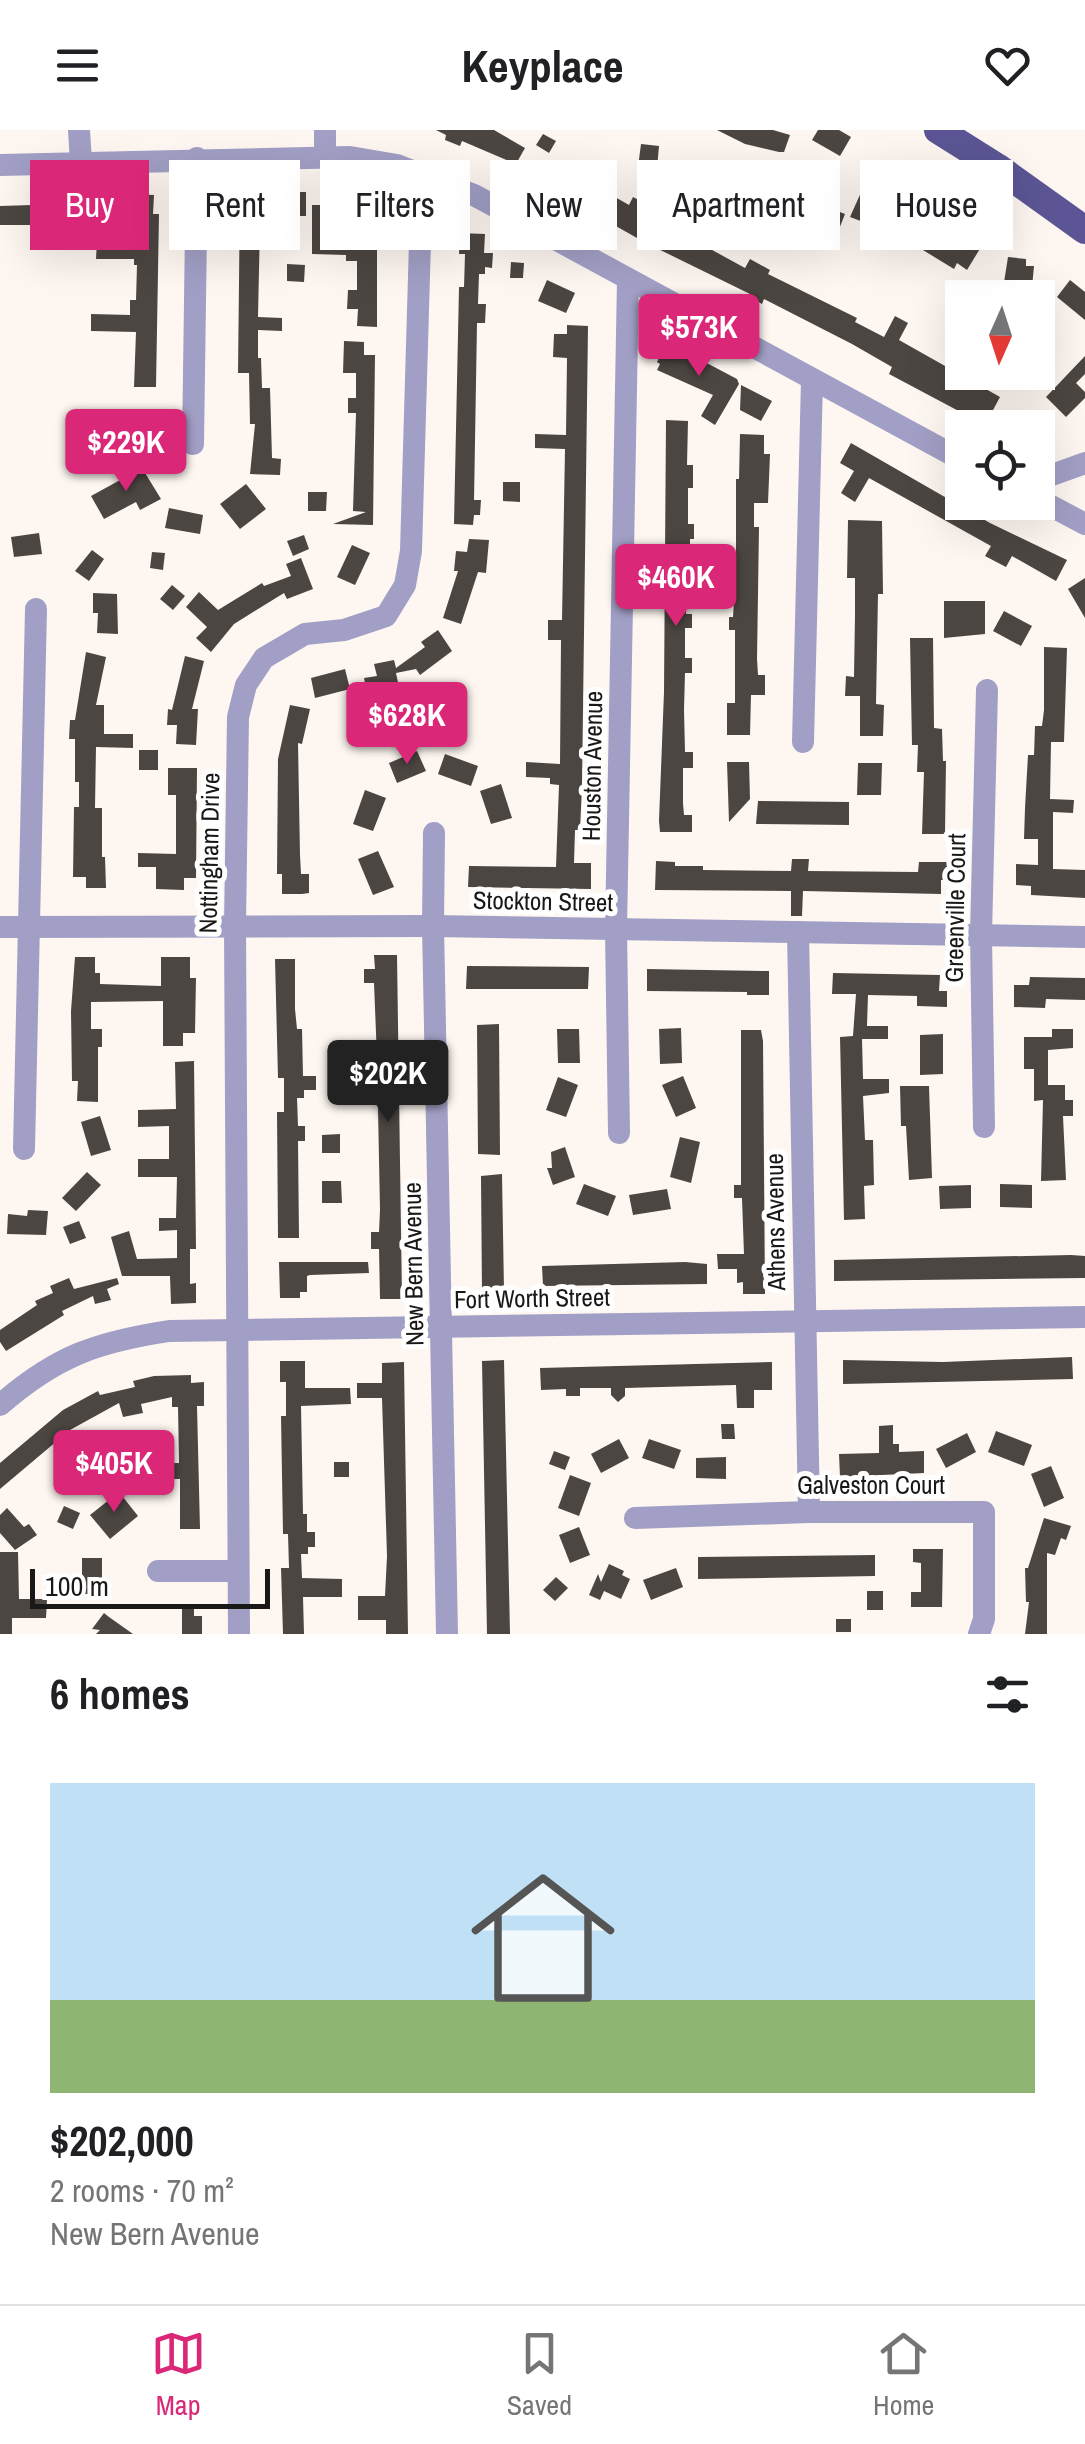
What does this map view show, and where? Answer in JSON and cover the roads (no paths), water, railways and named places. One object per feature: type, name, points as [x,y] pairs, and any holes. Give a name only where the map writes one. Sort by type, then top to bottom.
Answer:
[{"type":"main road","points":[[938,130],[1085,230]]},
{"type":"street","points":[[79,130],[81,160]]},
{"type":"street","points":[[325,130],[326,156]]},
{"type":"street","points":[[139,160],[326,156],[365,160]]},
{"type":"street","points":[[193,444],[197,158]]},
{"type":"street","points":[[0,165],[30,164]]},
{"type":"street","points":[[470,193],[945,451]]},
{"type":"street","name":"Nottingham Drive","points":[[239,1634],[235,926],[238,717],[246,685],[264,658],[305,634],[344,630],[386,616],[405,585],[412,551],[420,250]]},
{"type":"street","name":"Houston Avenue","points":[[619,1134],[616,929],[628,280]]},
{"type":"street","points":[[803,742],[812,380]]},
{"type":"street","points":[[1055,474],[1085,463]]},
{"type":"street","points":[[1055,508],[1085,524]]},
{"type":"street","points":[[24,1149],[36,609]]},
{"type":"street","name":"Greenville Court","points":[[984,1127],[981,936],[987,690]]},
{"type":"street","name":"New Bern Avenue","points":[[434,833],[447,1634]]},
{"type":"street","name":"Stockton Street","points":[[0,927],[433,926],[1085,937]]},
{"type":"street","name":"Athens Avenue","points":[[798,932],[809,1512]]},
{"type":"street","name":"Fort Worth Street","points":[[0,1405],[64,1360],[110,1340],[170,1331],[1085,1317]]},
{"type":"street","name":"Galveston Court","points":[[635,1518],[809,1512],[984,1512],[984,1619],[979,1634]]},
{"type":"street","points":[[158,1572],[238,1571]]}]
